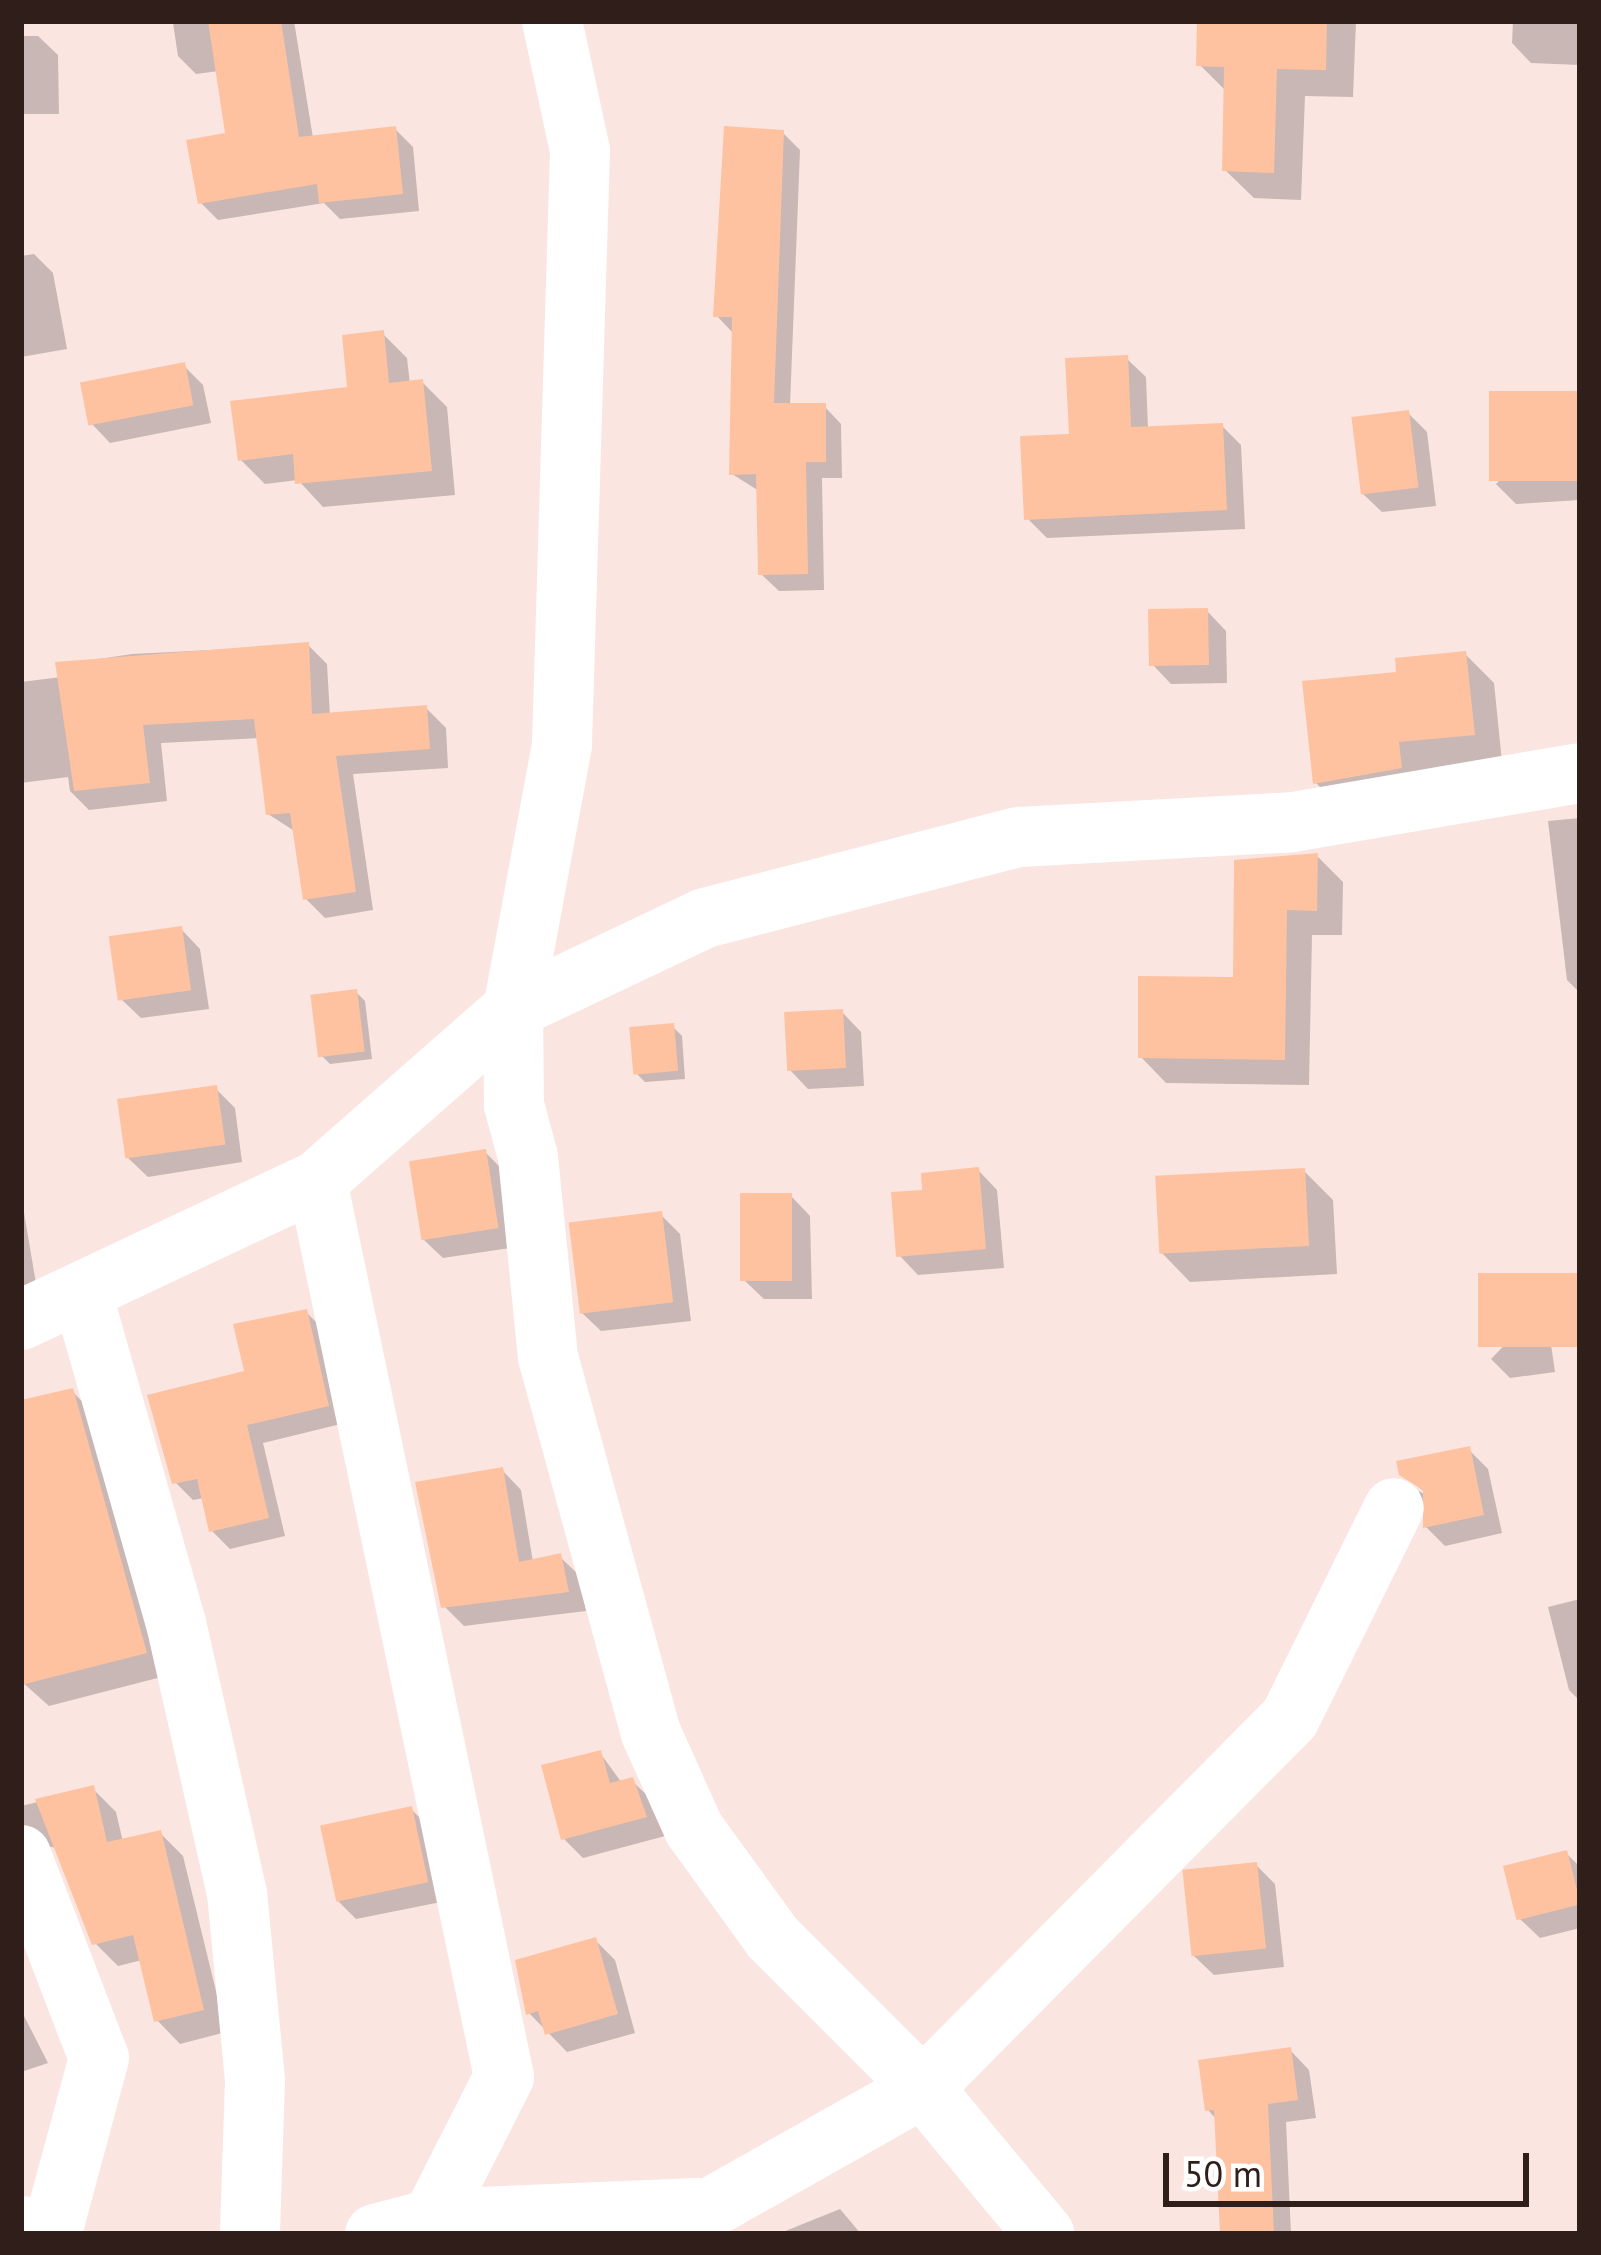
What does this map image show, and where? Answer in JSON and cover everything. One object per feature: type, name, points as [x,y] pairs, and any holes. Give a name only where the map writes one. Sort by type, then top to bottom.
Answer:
[{"type":"street","points":[[552,21],[580,151],[562,745],[513,1009],[514,1105],[528,1157],[548,1357],[651,1733],[694,1829],[773,1938],[923,2088],[1044,2234]]},
{"type":"street","points":[[21,1320],[83,1297],[316,1181],[513,1009],[705,918],[1018,837],[1293,821],[1580,773]]},
{"type":"street","points":[[316,1181],[504,2077],[432,2218]]},
{"type":"street","points":[[83,1297],[176,1623],[237,1893],[255,2081],[250,2234]]},
{"type":"street","points":[[375,2234],[432,2218],[681,2221],[923,2088],[1290,1718],[1394,1508]]},
{"type":"street","points":[[21,1855],[99,2058],[53,2229],[21,2226]]},
{"type":"building","points":[[208,21],[281,21],[299,137],[396,126],[403,194],[319,203],[317,184],[198,204],[186,140],[225,133]]},
{"type":"building","points":[[1197,21],[1327,21],[1326,70],[1277,69],[1274,173],[1222,171],[1224,67],[1196,66]]},
{"type":"building","points":[[724,126],[784,130],[774,403],[826,403],[826,462],[806,462],[808,574],[758,575],[756,474],[729,475],[732,317],[713,317]]},
{"type":"building","points":[[384,330],[389,383],[423,379],[432,471],[295,484],[293,454],[238,461],[230,401],[347,387],[342,335]]},
{"type":"building","points":[[1128,355],[1131,427],[1223,423],[1227,510],[1024,520],[1020,436],[1069,434],[1065,358]]},
{"type":"building","points":[[185,362],[193,405],[88,426],[80,382]]},
{"type":"building","points":[[1489,391],[1580,391],[1580,481],[1489,481]]},
{"type":"building","points":[[1409,410],[1419,487],[1361,494],[1351,417]]},
{"type":"building","points":[[1208,608],[1209,665],[1149,666],[1148,609]]},
{"type":"building","points":[[309,642],[312,714],[427,705],[430,749],[336,756],[356,892],[303,900],[290,813],[266,815],[254,719],[143,725],[150,783],[74,791],[55,662]]},
{"type":"building","points":[[1466,651],[1475,735],[1399,742],[1402,768],[1313,784],[1302,681],[1396,672],[1395,658]]},
{"type":"building","points":[[1318,853],[1317,911],[1287,910],[1285,1060],[1138,1058],[1138,976],[1233,977],[1234,860]]},
{"type":"building","points":[[182,926],[191,990],[118,1001],[109,936]]},
{"type":"building","points":[[357,989],[365,1052],[318,1057],[310,995]]},
{"type":"building","points":[[843,1009],[846,1068],[787,1071],[784,1012]]},
{"type":"building","points":[[674,1023],[678,1071],[633,1075],[629,1027]]},
{"type":"building","points":[[217,1085],[225,1144],[125,1158],[117,1099]]},
{"type":"building","points":[[486,1149],[499,1228],[421,1240],[409,1161]]},
{"type":"building","points":[[979,1167],[986,1249],[896,1257],[891,1192],[922,1190],[921,1173]]},
{"type":"building","points":[[1305,1168],[1309,1246],[1159,1254],[1155,1176]]},
{"type":"building","points":[[740,1193],[792,1193],[792,1281],[740,1281]]},
{"type":"building","points":[[662,1211],[673,1302],[580,1314],[569,1222]]},
{"type":"building","points":[[1478,1273],[1580,1273],[1580,1347],[1478,1347]]},
{"type":"building","points":[[307,1309],[329,1406],[247,1425],[269,1518],[209,1532],[197,1479],[172,1484],[147,1395],[244,1371],[233,1324]]},
{"type":"building","points":[[73,1388],[147,1653],[21,1685],[21,1400]]},
{"type":"building","points":[[1470,1446],[1484,1515],[1423,1528],[1423,1490],[1399,1475],[1396,1461]]},
{"type":"building","points":[[503,1467],[519,1562],[561,1553],[569,1592],[441,1608],[415,1482]]},
{"type":"building","points":[[601,1750],[610,1783],[633,1777],[647,1817],[561,1840],[541,1765]]},
{"type":"building","points":[[94,1785],[107,1842],[161,1830],[204,2010],[154,2022],[133,1935],[92,1945],[35,1799]]},
{"type":"building","points":[[412,1806],[428,1882],[336,1902],[320,1826]]},
{"type":"building","points":[[1567,1850],[1580,1904],[1517,1920],[1503,1866]]},
{"type":"building","points":[[1257,1862],[1266,1949],[1192,1956],[1182,1870]]},
{"type":"building","points":[[596,1937],[618,2014],[545,2035],[538,2011],[526,2015],[515,1960]]},
{"type":"building","points":[[1291,2047],[1298,2100],[1268,2104],[1274,2234],[1220,2234],[1214,2110],[1205,2111],[1198,2060]]}]
